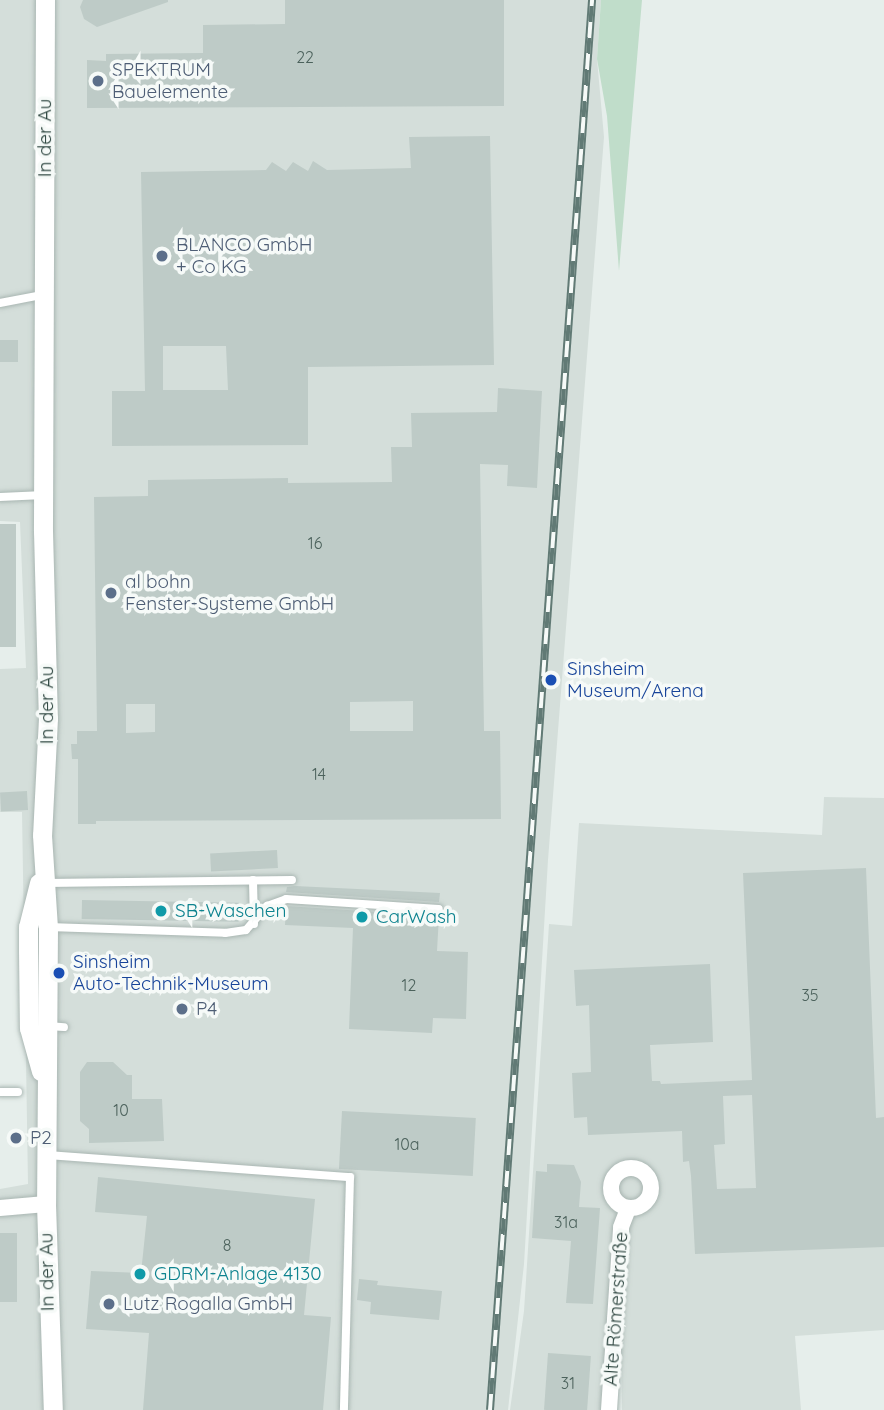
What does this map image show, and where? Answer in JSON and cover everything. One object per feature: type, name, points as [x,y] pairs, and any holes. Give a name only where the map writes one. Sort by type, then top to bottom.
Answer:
[{"type":"street","name":"In der Au","points":[[45,0],[44,495],[48,718],[43,877],[56,1027],[46,1089],[46,1203],[53,1410]]},
{"type":"street","points":[[43,877],[28,927],[29,1028],[46,1089]]},
{"type":"street","points":[[0,1208],[46,1203]]},
{"type":"street","name":"Alte Römerstraße","points":[[609,1410],[621,1227],[628,1209]]},
{"type":"lane","points":[[0,303],[44,294]]},
{"type":"lane","points":[[0,497],[44,495]]},
{"type":"lane","points":[[43,877],[292,880]]},
{"type":"lane","points":[[253,880],[254,924]]},
{"type":"lane","points":[[48,927],[226,933],[246,930],[267,906],[286,899],[439,909]]},
{"type":"lane","points":[[0,1092],[19,1092]]},
{"type":"lane","points":[[46,1155],[350,1177],[344,1410]]},
{"type":"shaded area","points":[[0,0],[601,0],[597,59],[604,137],[548,860],[524,1264],[508,1410],[0,1410],[0,1189],[28,1184],[22,812],[0,812],[0,669],[26,668],[20,522],[0,521]]},
{"type":"shaded area","points":[[824,797],[884,798],[884,1330],[795,1336],[801,1410],[622,1410],[621,1342],[614,1410],[510,1410],[524,1311],[549,924],[572,926],[579,823],[822,835]]},
{"type":"green space","points":[[601,0],[642,0],[619,271],[607,116],[597,59]]},
{"type":"building","points":[[83,0],[168,2],[97,27],[84,19],[80,7]]},
{"type":"building","points":[[285,0],[504,0],[504,106],[87,108],[87,60],[106,61],[106,54],[203,53],[203,25],[285,24]]},
{"type":"building","points":[[490,136],[494,365],[308,367],[308,445],[112,446],[112,391],[145,391],[141,172],[266,170],[272,162],[286,171],[293,162],[308,171],[313,161],[327,170],[411,168],[409,137]],"holes":[[[163,346],[226,346],[228,390],[163,390]]]},
{"type":"building","points":[[0,340],[18,340],[18,362],[0,362]]},
{"type":"building","points":[[498,388],[542,391],[537,488],[507,486],[508,465],[480,464],[484,731],[500,731],[501,819],[96,821],[96,824],[78,824],[78,759],[72,759],[71,744],[77,744],[77,731],[97,731],[94,497],[148,496],[148,480],[288,478],[288,483],[392,482],[391,447],[412,447],[411,413],[497,412]],"holes":[[[413,701],[413,731],[350,731],[350,702]],[[126,704],[155,704],[155,732],[126,733]]]},
{"type":"building","points":[[0,524],[16,524],[16,647],[0,647]]},
{"type":"building","points":[[27,791],[28,810],[1,811],[0,792]]},
{"type":"building","points":[[277,850],[278,868],[211,871],[210,854]]},
{"type":"building","points":[[866,868],[876,1118],[884,1117],[884,1247],[695,1254],[691,1176],[689,1161],[683,1162],[682,1131],[588,1135],[587,1117],[574,1118],[572,1073],[591,1072],[589,1005],[576,1006],[574,970],[710,964],[713,1042],[650,1045],[652,1081],[660,1081],[661,1084],[752,1080],[743,873]],"holes":[[[752,1095],[756,1188],[717,1189],[714,1145],[725,1144],[723,1096]]]},
{"type":"building","points":[[287,887],[440,893],[439,902],[286,892]]},
{"type":"building","name":"SB-Waschen","points":[[82,900],[239,903],[239,922],[82,919]]},
{"type":"building","points":[[286,906],[439,916],[437,951],[468,952],[466,1019],[433,1018],[432,1033],[349,1029],[353,928],[285,925]]},
{"type":"building","points":[[87,1062],[113,1062],[127,1075],[132,1075],[132,1099],[162,1099],[164,1141],[89,1143],[89,1129],[80,1121],[80,1072]]},
{"type":"building","points":[[342,1111],[476,1118],[473,1176],[339,1169]]},
{"type":"building","points":[[547,1164],[574,1165],[581,1182],[579,1207],[600,1208],[593,1304],[566,1303],[571,1241],[532,1238],[536,1171],[547,1172]]},
{"type":"building","points":[[98,1177],[315,1199],[304,1315],[331,1317],[323,1410],[143,1410],[149,1333],[86,1329],[91,1271],[141,1273],[147,1216],[95,1212]]},
{"type":"building","points":[[0,1233],[17,1233],[17,1302],[0,1302]]},
{"type":"building","points":[[359,1279],[378,1281],[377,1285],[442,1291],[439,1320],[370,1314],[371,1302],[357,1300]]},
{"type":"building","points":[[548,1353],[591,1356],[587,1410],[544,1410]]},
{"type":"railway","points":[[490,1410],[592,0]]},
{"type":"place","name":"SPEKTRUM Bauelemente","points":[[98,81]]},
{"type":"place","name":"BLANCO GmbH + Co KG","points":[[162,256]]},
{"type":"place","name":"al bohn Fenster-Systeme GmbH","points":[[111,593]]},
{"type":"place","name":"Sinsheim Museum/Arena","points":[[551,680]]},
{"type":"place","name":"SB-Waschen","points":[[161,911]]},
{"type":"place","name":"CarWash","points":[[362,917]]},
{"type":"place","name":"Sinsheim Auto-Technik-Museum","points":[[59,973]]},
{"type":"place","name":"P4","points":[[182,1009]]},
{"type":"place","name":"P2","points":[[16,1138]]},
{"type":"place","name":"GDRM-Anlage 4130","points":[[140,1274]]},
{"type":"place","name":"Lutz Rogalla GmbH","points":[[109,1304]]}]
